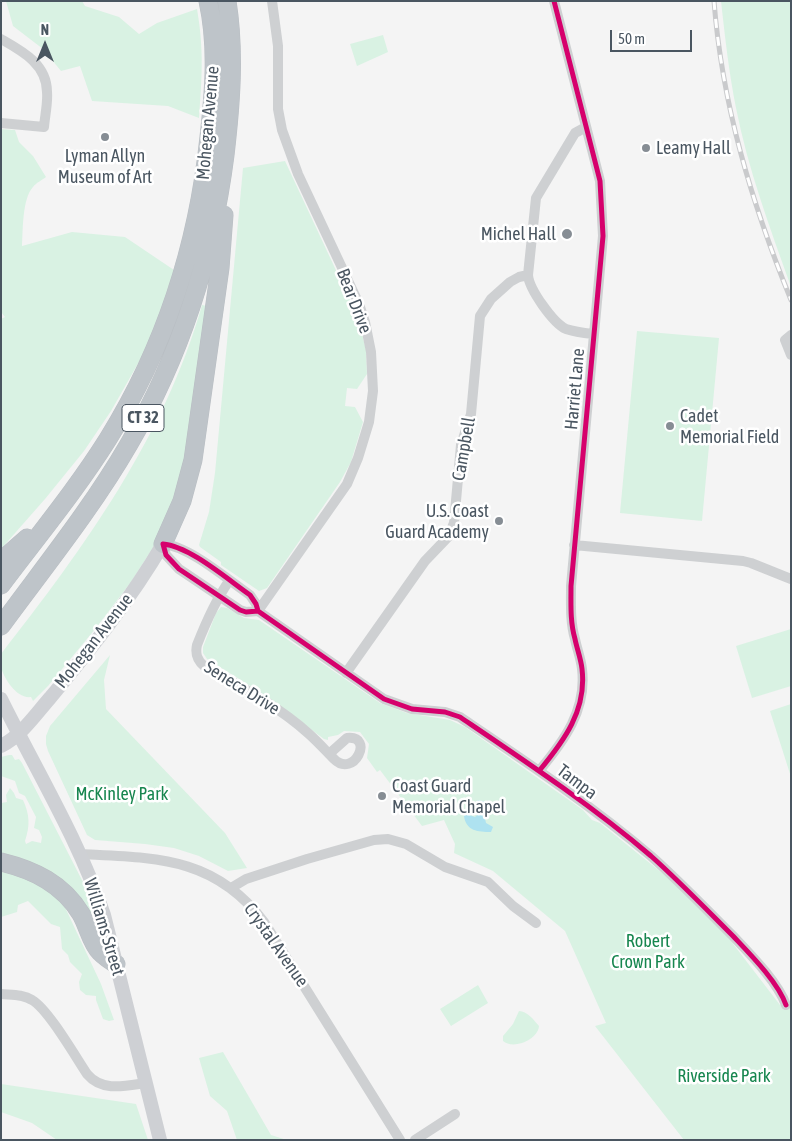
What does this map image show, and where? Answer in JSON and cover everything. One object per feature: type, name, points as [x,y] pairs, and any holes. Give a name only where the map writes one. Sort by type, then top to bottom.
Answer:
[{"type":"highway","name":"Mohegan Avenue","points":[[56,512],[98,454],[132,395],[168,315],[191,244],[204,180],[212,102],[213,34],[208,1]]},
{"type":"highway","name":"Mohegan Avenue","points":[[221,180],[232,80],[231,35],[227,1]]},
{"type":"highway","points":[[162,544],[182,501],[198,432],[223,238],[224,197],[221,180]]},
{"type":"highway","name":"CT 32","points":[[1,626],[98,493],[129,444],[155,396],[178,343],[197,289],[211,236],[221,180]]},
{"type":"highway","points":[[1,561],[56,512]]},
{"type":"highway","name":"CT 32","points":[[1,585],[56,512]]},
{"type":"highway","points":[[1,862],[33,871],[58,889],[79,912],[99,951],[116,964]]},
{"type":"main road","name":"Mohegan Avenue","points":[[1,746],[19,734],[114,620],[162,544]]},
{"type":"main road","name":"Williams Street","points":[[1,699],[80,854],[102,908],[160,1140]]},
{"type":"street","name":"Bear Drive","points":[[258,611],[346,484],[353,471],[369,422],[373,369],[369,337],[359,304],[298,174],[282,130],[277,97],[278,46],[272,1]]},
{"type":"street","name":"Harriet Lane","points":[[539,771],[557,750],[568,733],[578,710],[582,693],[582,667],[574,639],[571,616],[571,586],[602,248],[600,181],[554,1]]},
{"type":"street","points":[[1,39],[34,60],[44,77],[47,91],[44,127],[1,123]]},
{"type":"street","points":[[586,127],[575,133],[538,193],[534,204],[528,275],[530,284],[554,320],[566,329],[593,334]]},
{"type":"street","name":"Campbell","points":[[346,673],[426,561],[448,537],[453,528],[461,446],[470,414],[480,316],[491,299],[510,282],[528,275]]},
{"type":"street","points":[[791,335],[785,340],[791,355]]},
{"type":"street","name":"Tampa","points":[[258,611],[246,612],[240,610],[218,596],[172,563],[166,555],[162,544],[172,545],[188,553],[250,595],[258,611],[373,692],[394,703],[412,708],[445,712],[460,717],[539,771],[631,840],[681,884],[752,956],[781,994],[786,1004]]},
{"type":"street","points":[[574,545],[743,561],[791,579]]},
{"type":"street","name":"Seneca Drive","points":[[229,581],[218,596],[197,645],[198,659],[204,666],[266,701],[309,734],[329,754]]},
{"type":"street","points":[[231,888],[246,879],[374,840],[388,839],[406,844],[444,867],[488,882],[513,906],[536,923]]},
{"type":"street","name":"Crystal Avenue","points":[[80,854],[144,857],[169,861],[202,872],[231,888],[251,905],[264,922],[400,1140]]},
{"type":"street","points":[[1,994],[23,996],[37,1003],[94,1081],[114,1087],[145,1083]]},
{"type":"street","points":[[415,1140],[455,1114]]},
{"type":"green space","points":[[6,1],[82,1],[85,6],[119,17],[139,34],[157,23],[197,9],[202,64],[199,118],[168,106],[92,101],[80,66],[61,71],[43,49],[13,26]]},
{"type":"green space","points":[[721,1],[791,1],[791,287],[760,198],[741,131],[731,82]]},
{"type":"green space","points":[[383,35],[388,52],[357,66],[350,44]]},
{"type":"green space","points":[[1,129],[15,130],[19,142],[33,156],[46,177],[29,192],[24,215],[22,246],[72,232],[125,237],[174,270],[152,339],[111,411],[84,451],[1,549],[1,319],[5,317],[1,312]]},
{"type":"green space","points":[[285,161],[355,311],[366,350],[367,374],[357,389],[347,388],[345,406],[355,407],[363,422],[351,462],[340,482],[267,588],[259,591],[221,565],[221,562],[199,545],[209,512],[215,473],[243,168]]},
{"type":"green space","points":[[202,305],[207,306],[192,450],[174,515],[131,582],[96,628],[48,686],[33,701],[31,697],[26,697],[16,692],[8,682],[1,667],[1,654],[62,573],[119,489],[167,400],[186,353]]},
{"type":"green space","name":"Cadet Memorial Field","points":[[637,331],[719,338],[702,521],[620,513]]},
{"type":"green space","name":"Robert Crown Park","points":[[221,607],[227,608],[244,618],[259,620],[380,703],[407,713],[450,720],[465,727],[583,810],[592,820],[600,823],[672,881],[727,936],[780,1005],[791,1004],[791,1140],[684,1140],[595,1026],[606,1023],[565,931],[493,871],[454,853],[455,844],[444,820],[422,826],[380,770],[377,772],[367,758],[369,744],[360,732],[344,731],[338,735],[328,737],[328,740],[324,739],[260,692],[207,659],[203,653],[203,647],[216,613]]},
{"type":"green space","points":[[791,629],[791,686],[752,698],[736,646]]},
{"type":"green space","name":"McKinley Park","points":[[110,655],[104,680],[106,709],[225,833],[247,868],[228,871],[199,856],[174,848],[95,840],[87,835],[48,751],[46,736],[50,726]]},
{"type":"green space","points":[[791,704],[791,777],[770,711]]},
{"type":"green space","points":[[12,755],[15,760],[19,759],[22,763],[85,886],[99,928],[95,930],[86,912],[1,856],[1,803],[7,802],[6,795],[10,788],[16,798],[23,800],[27,811],[28,830],[26,844],[32,841],[41,843],[42,837],[39,830],[34,828],[36,817],[25,796],[19,793],[15,781],[1,776],[1,757]]},
{"type":"green space","points":[[1,872],[23,875],[47,888],[63,903],[101,984],[114,1020],[103,1019],[96,996],[86,995],[80,990],[79,982],[82,974],[70,962],[68,955],[62,949],[60,927],[51,924],[28,901],[18,905],[17,912],[1,917]]},
{"type":"green space","points":[[478,985],[488,1003],[451,1026],[440,1009]]},
{"type":"green space","points":[[519,1011],[525,1012],[533,1019],[539,1026],[538,1031],[524,1042],[507,1044],[503,1041],[503,1036],[513,1024]]},
{"type":"green space","points":[[223,1052],[271,1135],[287,1140],[237,1140],[227,1111],[210,1096],[199,1058]]},
{"type":"green space","points":[[1,1084],[136,1104],[148,1140],[57,1140],[32,1123],[1,1112]]},
{"type":"water","points":[[478,800],[496,804],[497,806],[484,814],[486,823],[493,827],[491,832],[473,830],[465,821],[464,816],[466,814],[475,817],[481,812],[476,803]]},
{"type":"railway","points":[[714,1],[724,78],[741,154],[764,227],[791,300]]},
{"type":"cycle path","points":[[539,771],[557,748],[572,724],[581,698],[583,684],[581,665],[572,626],[571,586],[603,236],[600,181],[554,1]]},
{"type":"cycle path","points":[[258,611],[246,612],[240,610],[179,569],[166,555],[163,544],[184,551],[219,572],[250,595],[258,611],[384,699],[412,709],[445,712],[460,717],[581,801],[651,856],[692,895],[762,968],[777,987],[786,1005]]},
{"type":"place","name":"Lyman Allyn Museum of Art","points":[[105,137]]},
{"type":"place","name":"Leamy Hall","points":[[646,148]]},
{"type":"place","name":"Michel Hall","points":[[567,234]]},
{"type":"place","name":"Cadet Memorial Field","points":[[670,426]]},
{"type":"place","name":"U.S. Coast Guard Academy","points":[[499,521]]},
{"type":"place","name":"Coast Guard Memorial Chapel","points":[[382,796]]},
{"type":"park label","name":"Riverside Park","points":[[724,1076]]}]
